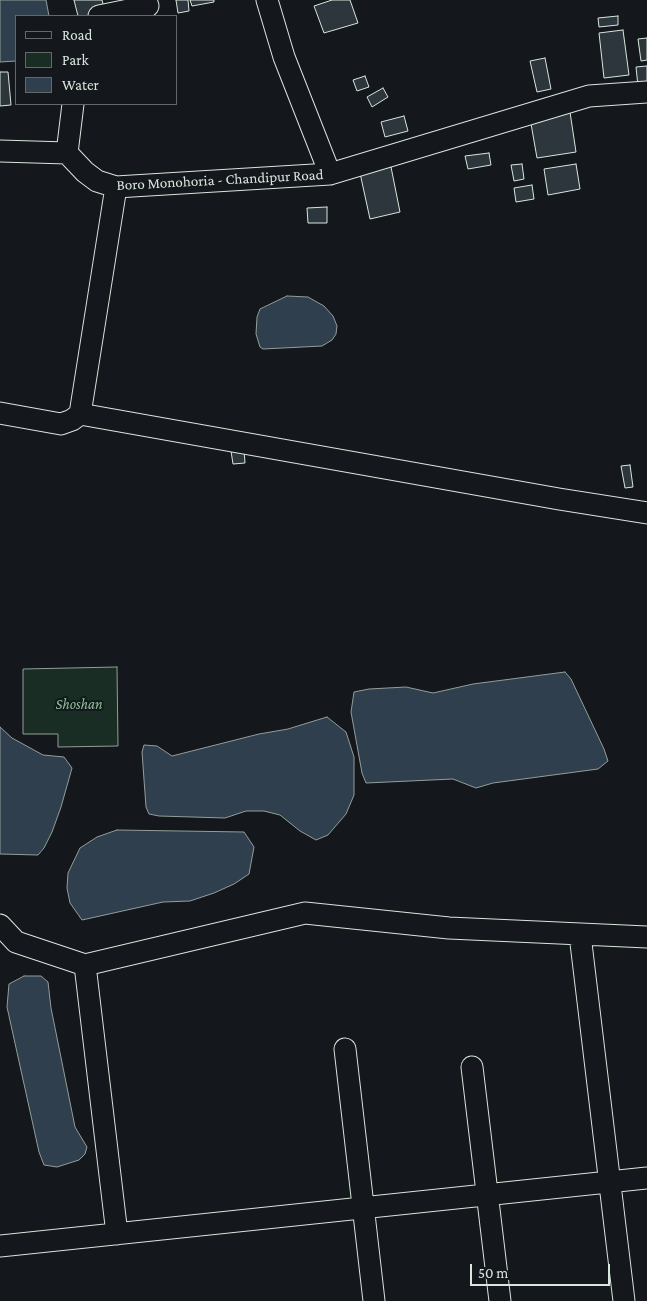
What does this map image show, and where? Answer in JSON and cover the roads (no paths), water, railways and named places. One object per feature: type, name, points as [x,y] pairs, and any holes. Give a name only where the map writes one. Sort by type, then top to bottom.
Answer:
[{"type":"street","points":[[103,15],[148,6],[146,0]]},
{"type":"street","points":[[267,0],[284,57],[330,174]]},
{"type":"street","name":"Boro Monohoria - Chandipur Road","points":[[66,153],[97,182],[116,187],[330,174],[589,96],[647,92]]},
{"type":"street","points":[[0,151],[66,153],[73,105]]},
{"type":"street","points":[[0,413],[62,424],[80,414],[116,187]]},
{"type":"street","points":[[80,414],[647,513]]},
{"type":"street","points":[[0,925],[16,942],[85,965],[305,912],[449,928],[647,937]]},
{"type":"street","points":[[580,935],[624,1301]]},
{"type":"street","points":[[85,965],[117,1234]]},
{"type":"street","points":[[346,1049],[374,1301]]},
{"type":"street","points":[[472,1067],[500,1301]]},
{"type":"street","points":[[0,1246],[647,1178]]},
{"type":"water","points":[[0,0],[46,0],[49,15],[15,15],[15,61],[0,62]]},
{"type":"water","points":[[287,296],[308,297],[324,306],[333,316],[337,326],[336,334],[332,340],[322,346],[263,349],[260,347],[256,334],[257,317],[260,309]]},
{"type":"water","points":[[565,672],[571,679],[604,749],[608,761],[598,769],[493,783],[476,788],[453,779],[366,783],[362,773],[351,712],[354,692],[369,689],[406,687],[433,693],[473,684]]},
{"type":"water","points":[[327,717],[346,732],[354,757],[354,795],[346,814],[328,835],[316,840],[300,831],[280,815],[264,811],[246,811],[225,818],[149,814],[146,807],[142,752],[144,745],[157,746],[172,756],[259,734],[288,729]]},
{"type":"water","points":[[0,727],[12,738],[43,755],[64,757],[72,768],[52,832],[38,855],[0,854]]},
{"type":"water","points":[[117,830],[244,832],[254,847],[249,874],[234,884],[190,901],[163,902],[82,920],[70,903],[67,888],[68,873],[80,848],[97,837]]},
{"type":"water","points":[[24,976],[41,976],[48,982],[51,1008],[75,1127],[87,1147],[85,1154],[79,1160],[57,1167],[44,1165],[39,1152],[7,1007],[9,984]]},
{"type":"park label","name":"Shoshan","points":[[79,704]]}]
